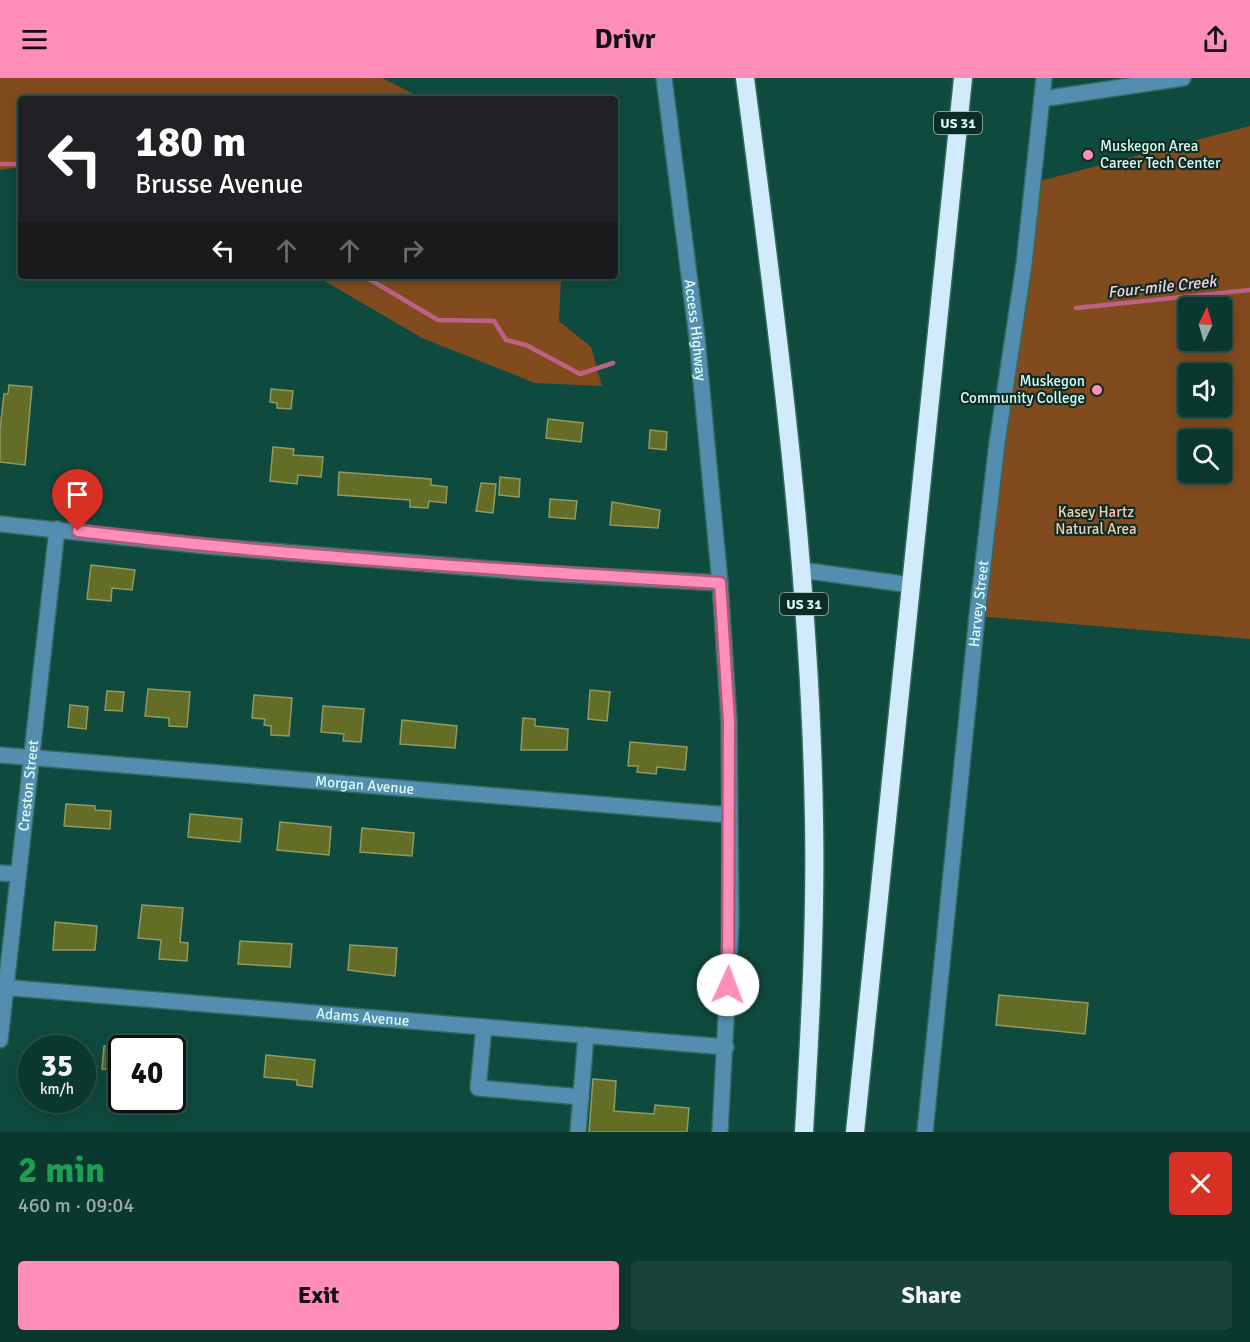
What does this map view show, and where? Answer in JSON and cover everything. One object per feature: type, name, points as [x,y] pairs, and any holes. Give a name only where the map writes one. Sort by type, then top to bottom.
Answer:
[{"type":"highway","name":"US 31","points":[[745,78],[771,271],[801,570],[814,819],[812,998],[804,1132]]},
{"type":"highway","name":"US 31","points":[[855,1132],[963,78]]},
{"type":"street","name":"Access Highway","points":[[664,78],[697,338],[720,583],[729,721],[730,922],[726,1047],[720,1132]]},
{"type":"street","name":"Harvey Street","points":[[926,1132],[978,604],[997,443],[1024,264],[1044,78]]},
{"type":"street","points":[[1042,99],[1121,83],[1183,78]]},
{"type":"street","points":[[0,524],[229,548],[540,573],[720,583]]},
{"type":"street","name":"Creston Street","points":[[0,1040],[3,987],[57,529]]},
{"type":"street","points":[[801,570],[911,585]]},
{"type":"street","name":"Morgan Avenue","points":[[0,755],[729,815]]},
{"type":"street","points":[[0,873],[18,874]]},
{"type":"street","name":"Adams Avenue","points":[[3,987],[726,1047]]},
{"type":"street","points":[[484,1027],[478,1088],[581,1097]]},
{"type":"street","points":[[578,1132],[586,1035]]},
{"type":"green space","points":[[0,78],[382,78],[418,96],[18,96],[18,167],[0,170]]},
{"type":"green space","name":"Kasey Hartz Natural Area","points":[[1250,126],[1250,639],[977,616],[1032,183]]},
{"type":"green space","points":[[321,279],[561,279],[559,321],[591,347],[602,386],[535,383],[422,338]]},
{"type":"building","points":[[9,385],[32,387],[25,465],[0,462],[0,429],[4,394],[8,394]]},
{"type":"building","points":[[271,389],[293,391],[291,409],[277,408],[277,403],[270,402]]},
{"type":"building","points":[[548,419],[583,423],[581,442],[546,438]]},
{"type":"building","points":[[650,430],[667,432],[666,450],[649,448]]},
{"type":"building","points":[[273,447],[294,449],[293,455],[323,457],[321,477],[298,475],[297,484],[270,481]]},
{"type":"building","points":[[339,472],[431,479],[431,485],[447,487],[446,503],[429,501],[428,508],[410,507],[410,500],[338,495]]},
{"type":"building","points":[[500,477],[520,479],[519,497],[499,495]]},
{"type":"building","points":[[481,483],[496,484],[493,513],[476,511]]},
{"type":"building","points":[[550,499],[577,501],[575,519],[549,517]]},
{"type":"building","points":[[612,502],[660,510],[658,528],[610,525]]},
{"type":"building","points":[[91,565],[135,570],[132,590],[112,588],[111,601],[87,599]]},
{"type":"building","points":[[148,689],[190,692],[187,727],[169,726],[169,718],[145,716]]},
{"type":"building","points":[[590,690],[610,692],[607,721],[588,719]]},
{"type":"building","points":[[107,691],[124,692],[122,711],[105,710]]},
{"type":"building","points":[[254,695],[292,698],[289,736],[271,735],[271,726],[264,725],[265,719],[252,718]]},
{"type":"building","points":[[70,705],[88,707],[86,729],[68,727]]},
{"type":"building","points":[[323,706],[364,709],[361,742],[343,741],[344,734],[321,732]]},
{"type":"building","points":[[523,718],[535,719],[535,726],[568,729],[567,750],[521,750]]},
{"type":"building","points":[[402,720],[457,726],[455,748],[400,744]]},
{"type":"building","points":[[630,742],[687,747],[685,770],[657,767],[656,774],[637,772],[638,766],[628,766]]},
{"type":"building","points":[[66,804],[95,806],[95,810],[111,811],[110,829],[64,826]]},
{"type":"building","points":[[190,814],[242,819],[240,842],[188,837]]},
{"type":"building","points":[[280,822],[331,827],[329,855],[277,850]]},
{"type":"building","points":[[362,828],[414,833],[412,856],[360,852]]},
{"type":"building","points":[[142,905],[183,908],[180,942],[188,943],[187,961],[159,959],[161,940],[138,938]]},
{"type":"building","points":[[55,922],[97,926],[95,950],[53,950]]},
{"type":"building","points":[[240,941],[292,944],[290,967],[238,964]]},
{"type":"building","points":[[350,945],[397,948],[395,976],[348,970]]},
{"type":"building","points":[[999,995],[1088,1003],[1085,1034],[996,1025]]},
{"type":"building","points":[[104,1046],[108,1046],[108,1069],[102,1069]]},
{"type":"building","points":[[266,1055],[315,1060],[312,1087],[297,1085],[297,1080],[264,1077]]},
{"type":"building","points":[[593,1079],[616,1081],[614,1111],[654,1114],[655,1105],[689,1108],[687,1132],[589,1132]]},
{"type":"waterway","name":"Four-mile Creek","points":[[0,164],[18,164]]},
{"type":"waterway","name":"Four-mile Creek","points":[[369,279],[438,320],[494,321],[506,340],[526,345],[580,374],[613,363]]},
{"type":"waterway","name":"Four-mile Creek","points":[[1076,308],[1250,290]]},
{"type":"place","name":"Muskegon Area Career Tech Center","points":[[1088,155]]},
{"type":"place","name":"Muskegon Community College","points":[[1097,390]]},
{"type":"route","points":[[78,531],[229,548],[540,573],[720,583],[729,721],[728,985]]}]
